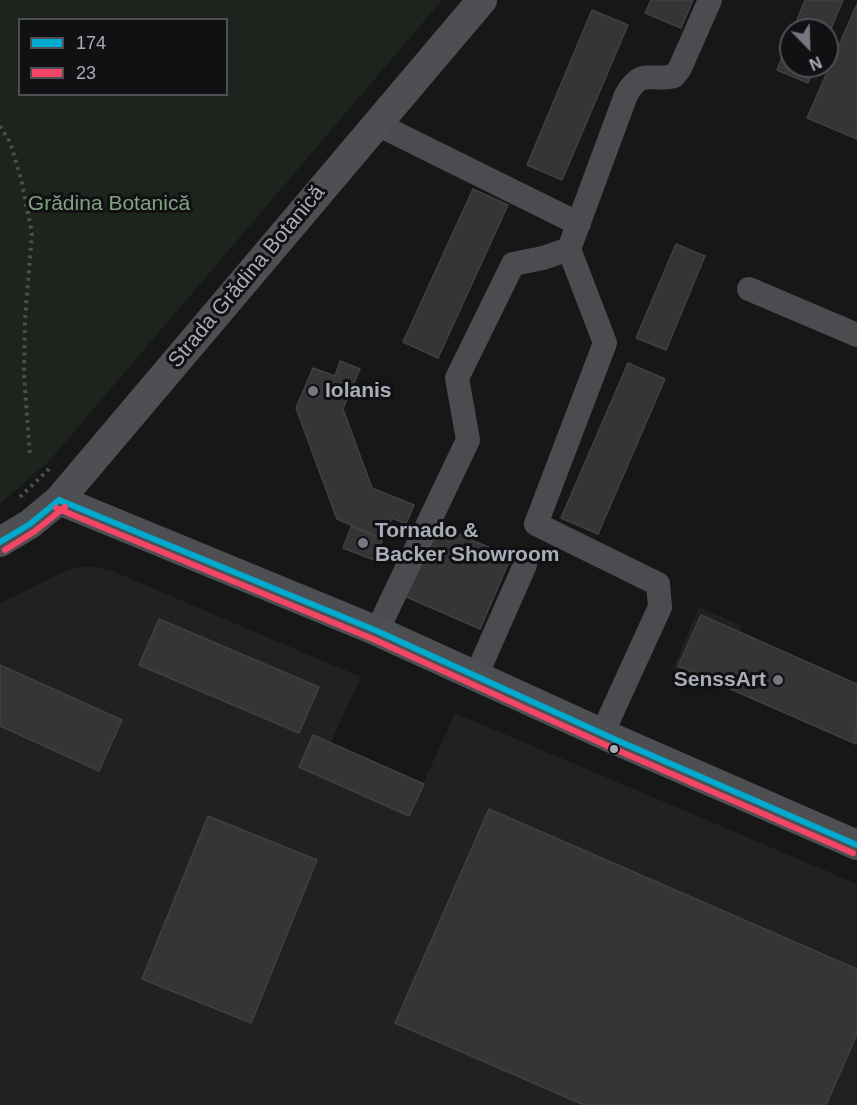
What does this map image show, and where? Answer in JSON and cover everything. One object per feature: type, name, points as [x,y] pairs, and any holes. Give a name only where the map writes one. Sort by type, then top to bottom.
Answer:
[{"type":"main road","name":"Strada Grădina Botanică","points":[[0,542],[30,524],[58,500],[482,0]]},
{"type":"main road","points":[[58,500],[377,631],[602,734],[855,838]]},
{"type":"lane","points":[[602,734],[660,607],[658,584],[536,524],[605,343],[569,249],[626,95],[641,77],[674,76],[680,68],[710,0]]},
{"type":"lane","points":[[377,124],[579,224]]},
{"type":"lane","points":[[377,631],[468,440],[457,378],[513,264],[543,258],[569,249]]},
{"type":"lane","points":[[750,289],[857,335]]},
{"type":"lane","points":[[476,676],[525,565]]},
{"type":"path","points":[[0,126],[10,142],[21,179],[32,233],[24,373],[30,457]]},
{"type":"shaded area","points":[[89,566],[110,570],[361,677],[331,742],[423,784],[455,713],[857,884],[857,1105],[0,1105],[0,603],[67,570]]},
{"type":"shaded area","points":[[699,607],[742,626],[715,687],[673,668]]},
{"type":"green space","name":"Grădina Botanică","points":[[0,0],[442,0],[50,460],[0,504]]},
{"type":"building","points":[[651,0],[693,0],[681,28],[645,13]]},
{"type":"building","points":[[805,0],[843,0],[835,18],[798,18]]},
{"type":"building","points":[[857,4],[857,139],[807,118],[825,78],[839,78],[839,45]]},
{"type":"building","points":[[592,10],[628,25],[562,180],[527,165]]},
{"type":"building","points":[[796,78],[810,78],[808,83]]},
{"type":"building","points":[[473,189],[508,205],[438,358],[403,342]]},
{"type":"building","points":[[676,244],[705,256],[666,350],[636,338]]},
{"type":"building","points":[[340,361],[360,369],[343,409],[372,488],[414,505],[406,524],[392,518],[383,539],[337,519],[296,408],[313,368],[335,376]]},
{"type":"building","points":[[628,363],[665,379],[598,534],[561,518]]},
{"type":"building","points":[[433,523],[511,557],[480,629],[402,595]]},
{"type":"building","name":"Tornado & Backer Showroom","points":[[351,527],[383,539],[374,560],[343,548]]},
{"type":"building","points":[[701,615],[857,684],[856,744],[678,666]]},
{"type":"building","points":[[159,619],[319,687],[299,733],[139,665]]},
{"type":"building","points":[[0,665],[122,720],[99,771],[0,726]]},
{"type":"building","points":[[313,735],[424,784],[409,816],[299,767]]},
{"type":"building","points":[[489,809],[857,969],[857,1034],[826,1105],[584,1105],[395,1023]]},
{"type":"building","points":[[208,816],[317,860],[251,1023],[142,979]]},
{"type":"transit line","name":"174","points":[[59,500],[377,631],[614,739],[857,845]]},
{"type":"transit line","name":"174","points":[[0,542],[30,524],[59,500]]},
{"type":"transit line","name":"23","points":[[5,550],[35,531],[65,507]]},
{"type":"transit line","name":"23","points":[[56,508],[373,639],[610,747],[853,853]]},
{"type":"place","name":"Iolanis","points":[[313,391]]},
{"type":"place","name":"Tornado & Backer Showroom","points":[[363,543]]},
{"type":"place","name":"SenssArt","points":[[778,680]]}]
